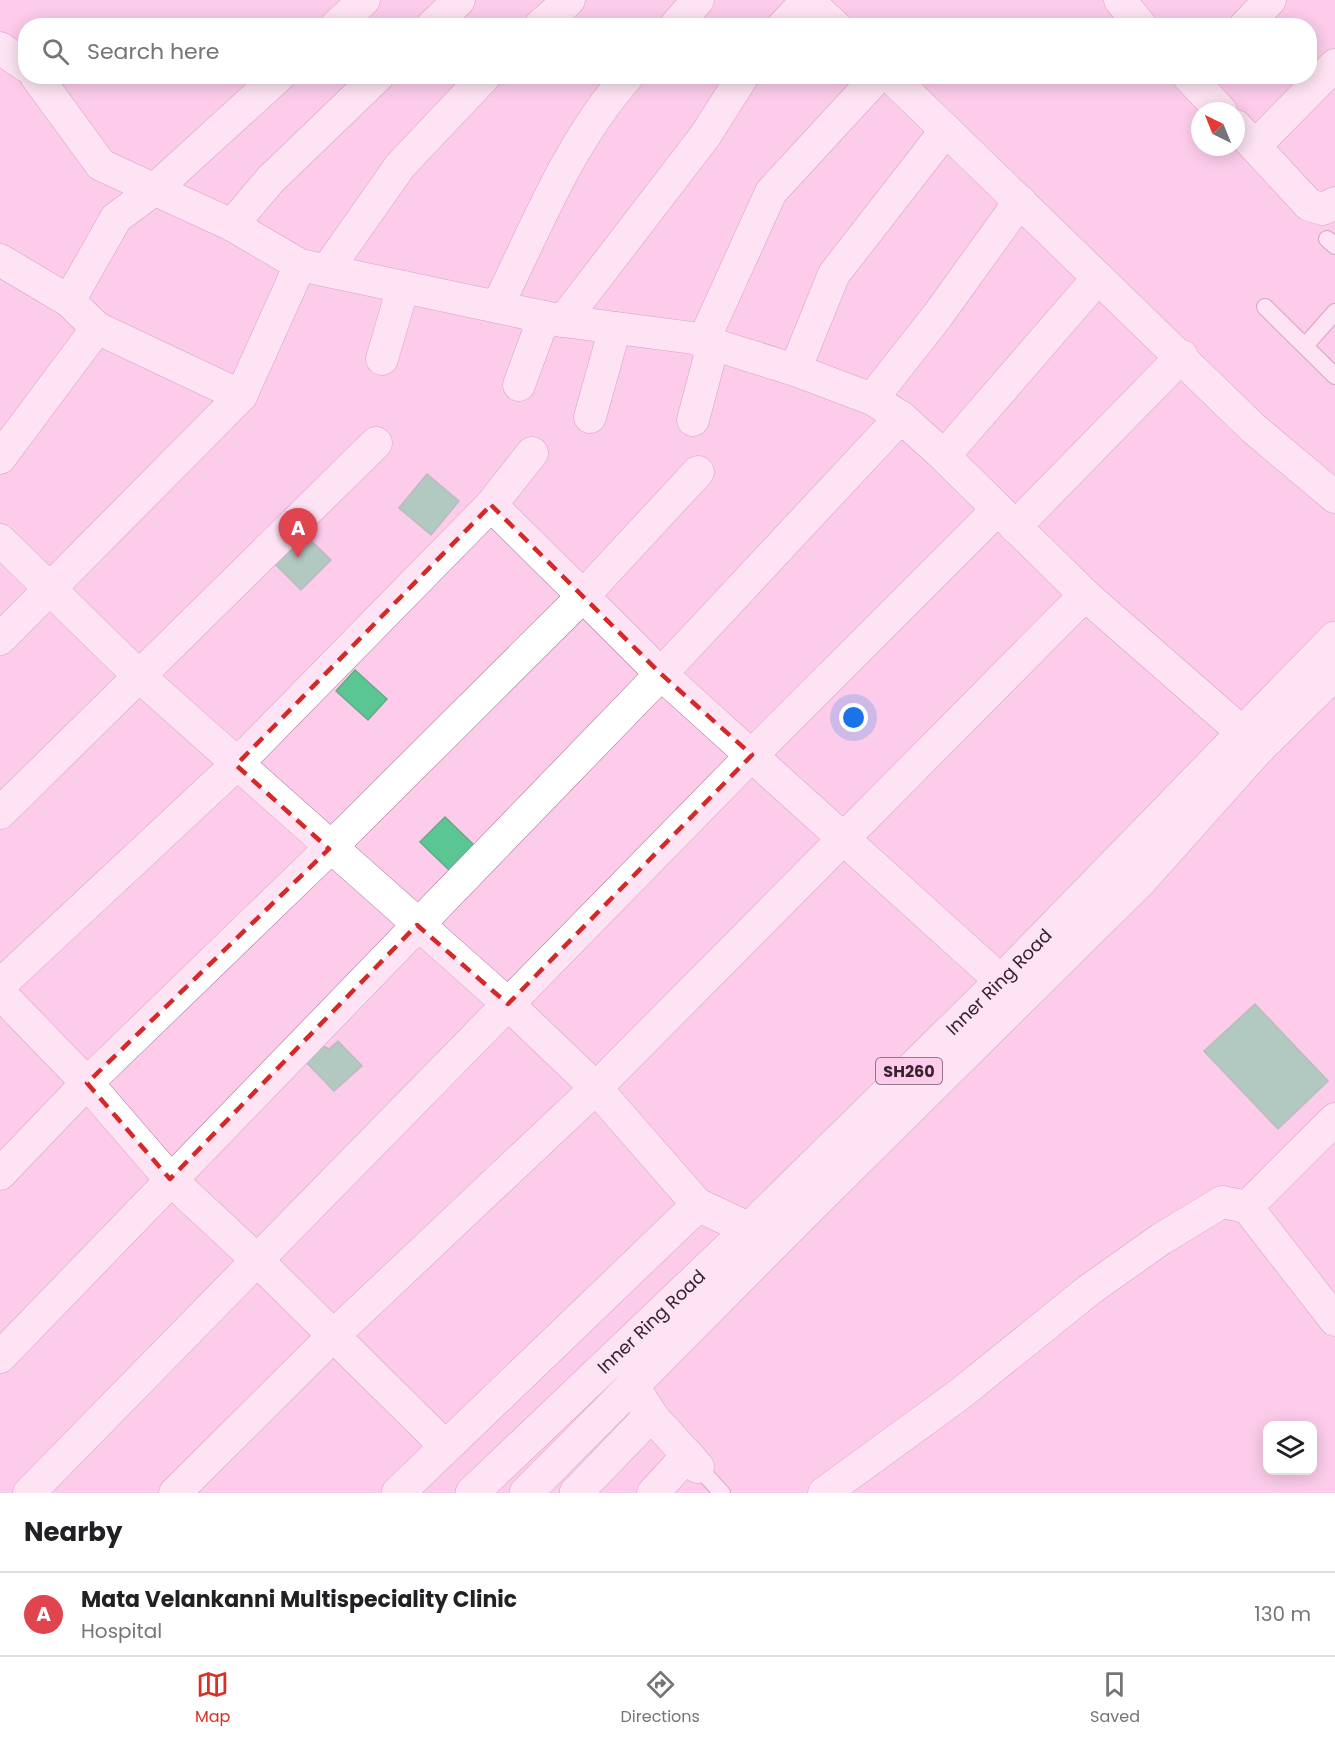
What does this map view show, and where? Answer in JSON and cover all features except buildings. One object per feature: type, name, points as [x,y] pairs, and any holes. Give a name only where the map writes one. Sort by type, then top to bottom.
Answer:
[{"type":"main road","name":"Inner Ring Road","points":[[472,1493],[749,1229],[1001,981],[1335,638]]},
{"type":"main road","name":"Inner Ring Road","points":[[526,1493],[1140,881],[1257,750],[1335,673]]},
{"type":"main road","points":[[398,1493],[698,1205],[749,1229]]},
{"type":"main road","points":[[576,1493],[651,1415],[632,1385]]},
{"type":"street","points":[[345,18],[364,0]]},
{"type":"street","points":[[549,18],[568,0]]},
{"type":"street","points":[[682,18],[698,0]]},
{"type":"street","points":[[791,18],[808,0],[827,18]]},
{"type":"street","points":[[1253,18],[1270,0]]},
{"type":"street","points":[[0,48],[18,60]]},
{"type":"street","points":[[1317,78],[1335,64]]},
{"type":"street","points":[[42,84],[101,165],[232,225],[314,268],[553,319],[708,343],[795,370],[872,399],[901,417],[944,456],[1085,595],[1243,733]]},
{"type":"street","points":[[69,301],[116,218],[155,189],[270,84]]},
{"type":"street","points":[[232,225],[270,180],[370,84]]},
{"type":"street","points":[[0,639],[241,396],[314,268],[400,166],[477,84]]},
{"type":"street","points":[[497,307],[592,119],[621,84]]},
{"type":"street","points":[[519,385],[553,319],[705,136],[738,84]]},
{"type":"street","points":[[693,420],[708,343],[771,192],[871,84]]},
{"type":"street","points":[[898,84],[1098,278],[1182,356],[1253,428],[1335,497]]},
{"type":"street","points":[[1197,84],[1213,102]]},
{"type":"street","points":[[1310,84],[1245,136],[1309,205],[1323,209],[1335,203]]},
{"type":"street","points":[[795,370],[834,273],[946,130]]},
{"type":"street","points":[[872,399],[938,315],[1020,201]]},
{"type":"street","points":[[0,260],[69,301],[97,328],[241,396]]},
{"type":"street","points":[[944,456],[1098,278]]},
{"type":"street","points":[[382,359],[403,287]]},
{"type":"street","points":[[0,458],[97,328]]},
{"type":"street","points":[[590,417],[615,328]]},
{"type":"street","points":[[29,1493],[752,755],[1182,356]]},
{"type":"street","points":[[0,1357],[661,674],[901,417]]},
{"type":"street","points":[[0,813],[376,443]]},
{"type":"street","points":[[0,985],[236,765],[491,505],[532,453]]},
{"type":"street","points":[[0,1174],[87,1083],[329,849],[583,596],[698,472]]},
{"type":"street","points":[[491,505],[661,674],[752,755],[842,840],[1001,981]]},
{"type":"street","points":[[0,540],[139,676],[236,765],[508,1004],[596,1088],[698,1205]]},
{"type":"street","points":[[175,1493],[333,1336],[596,1088],[1085,595]]},
{"type":"street","points":[[0,993],[87,1083],[170,1179],[257,1260],[445,1446]]},
{"type":"street","points":[[1247,1208],[1335,1119]]},
{"type":"street","points":[[824,1493],[960,1394],[1089,1290],[1161,1239],[1222,1202],[1247,1208],[1335,1320]]},
{"type":"street","points":[[651,1415],[693,1461],[653,1493]]},
{"type":"lane","points":[[1265,307],[1335,375]]},
{"type":"lane","points":[[1305,346],[1335,312]]},
{"type":"lane","points":[[693,1461],[722,1493]]},
{"type":"highlighted area","points":[[491,505],[661,674],[752,755],[508,1004],[417,925],[170,1179],[87,1083],[329,849],[236,765]]},
{"type":"place","name":"Mata Velankanni Multispeciality Clinic","points":[[298,558]]}]
